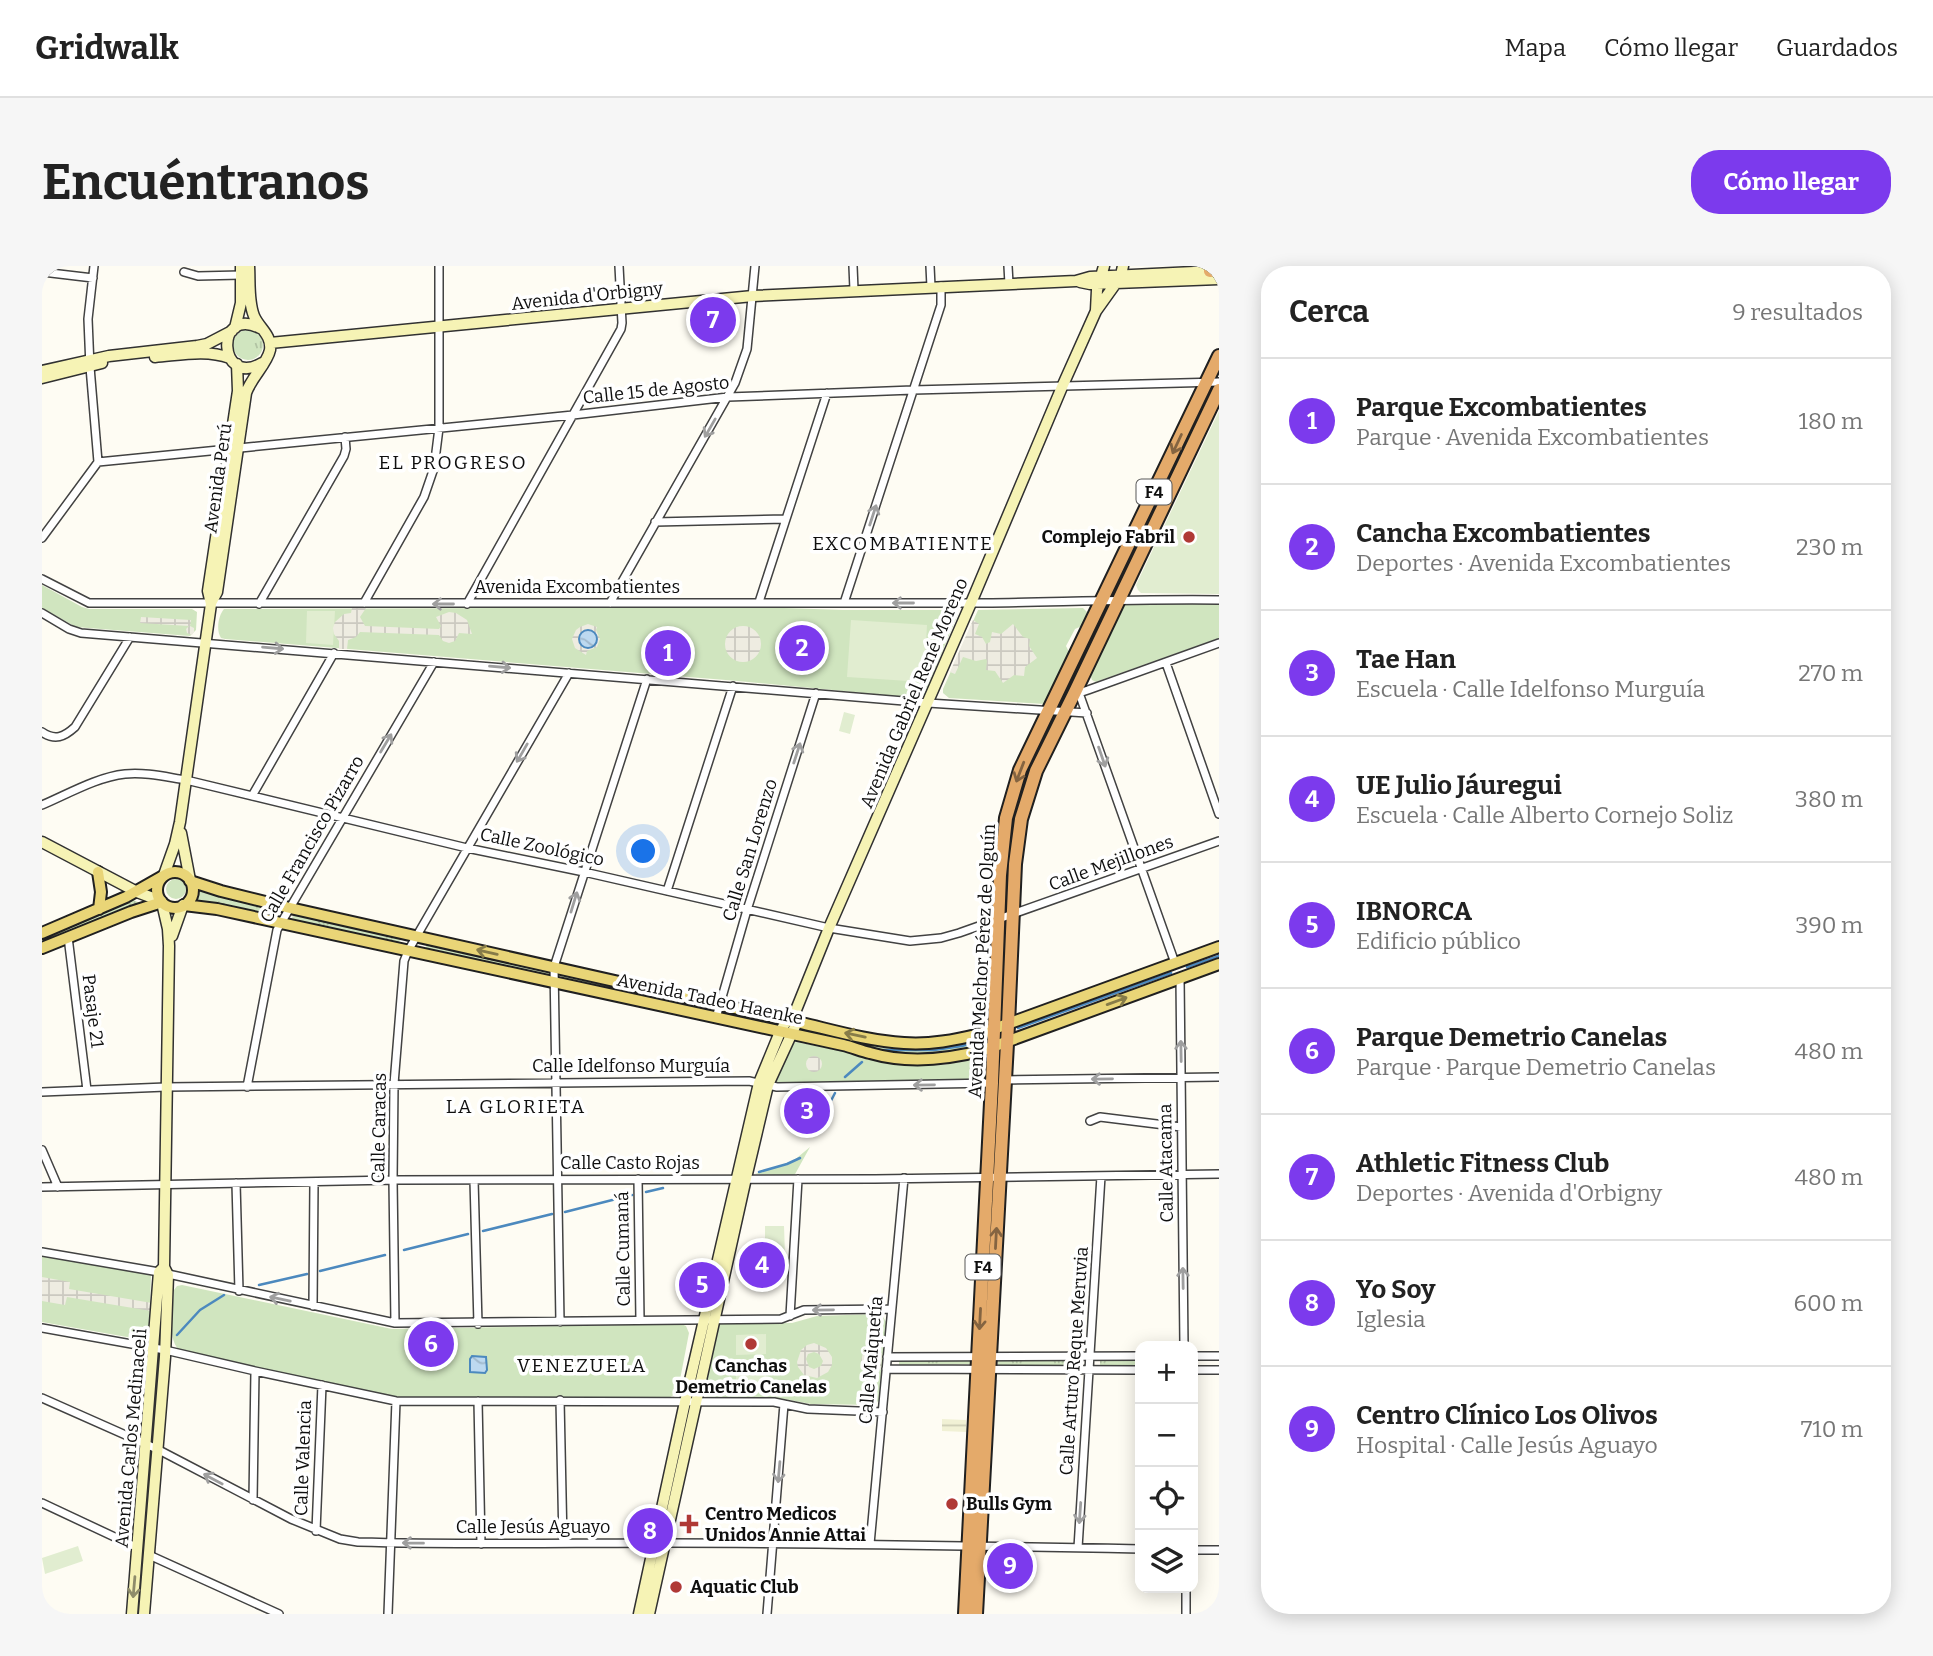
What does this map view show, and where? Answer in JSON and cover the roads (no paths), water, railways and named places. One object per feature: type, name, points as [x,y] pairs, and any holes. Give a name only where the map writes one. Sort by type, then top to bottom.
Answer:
[{"type":"highway","name":"Avenida Melchor Pérez de Olguín","points":[[999,1082],[993,1047],[1003,840],[1020,769],[1213,382],[1219,356]]},
{"type":"highway","name":"Avenida Melchor Pérez de Olguín","points":[[965,1614],[974,1546],[999,1082],[1007,1041],[1015,864],[1021,819],[1035,771],[1077,692],[1219,390]]},
{"type":"highway","name":"Avenida Melchor Pérez de Olguín","points":[[974,1546],[976,1614]]},
{"type":"main road","points":[[42,371],[90,363],[208,352],[251,367],[265,360],[270,343],[252,311],[249,266]]},
{"type":"main road","points":[[233,361],[226,344],[241,303],[241,270]]},
{"type":"main road","name":"Avenida d'Orbigny","points":[[270,343],[753,296],[1076,281],[1101,275],[1217,272]]},
{"type":"main road","name":"Avenida Gabriel René Moreno","points":[[1096,311],[1101,275]]},
{"type":"main road","name":"Avenida Gabriel René Moreno","points":[[792,1021],[829,928],[1062,387],[1096,311],[1120,275]]},
{"type":"main road","points":[[42,378],[109,356],[207,344],[242,325],[250,324],[261,328]]},
{"type":"main road","name":"Avenida Perú","points":[[164,876],[180,822],[211,604],[208,591],[233,448],[248,386],[265,360]]},
{"type":"main road","name":"Avenida Perú","points":[[233,361],[238,391],[233,448]]},
{"type":"main road","name":"Avenida Perú","points":[[180,822],[190,881]]},
{"type":"main road","points":[[42,842],[137,892],[172,907],[184,905],[192,894],[190,881],[181,873],[175,872],[137,892],[42,933]]},
{"type":"main road","points":[[98,872],[101,892],[99,909]]},
{"type":"main road","points":[[162,902],[157,891],[164,876]]},
{"type":"main road","name":"Avenida Tadeo Haenke","points":[[190,881],[290,908],[878,1040],[904,1043],[950,1041],[1008,1025],[1219,947]]},
{"type":"main road","points":[[42,948],[162,902]]},
{"type":"main road","name":"Avenida Carlos Medinaceli","points":[[144,1614],[165,1350],[169,946],[162,902]]},
{"type":"main road","name":"Avenida Tadeo Haenke","points":[[184,905],[207,907],[844,1045],[890,1058],[918,1060],[947,1059],[993,1047],[1219,964]]},
{"type":"main road","name":"Avenida Carlos Medinaceli","points":[[169,946],[184,905]]},
{"type":"main road","points":[[649,1614],[685,1402],[709,1319],[764,1084],[792,1021]]},
{"type":"main road","name":"Avenida Carlos Medinaceli","points":[[132,1614],[154,1348],[164,1271]]},
{"type":"main road","points":[[639,1614],[696,1402],[709,1319]]},
{"type":"main road","points":[[42,1611],[48,1614]]},
{"type":"street","points":[[42,538],[97,462],[88,318],[94,266]]},
{"type":"street","points":[[364,603],[430,484],[439,428],[439,266]]},
{"type":"street","points":[[467,604],[621,329],[619,266]]},
{"type":"street","points":[[610,603],[728,397],[743,364],[747,349],[755,266]]},
{"type":"street","points":[[853,266],[854,290]]},
{"type":"street","points":[[844,603],[941,304],[930,266]]},
{"type":"street","points":[[1008,266],[1009,284]]},
{"type":"street","points":[[184,272],[198,276],[241,270]]},
{"type":"street","points":[[42,272],[93,278]]},
{"type":"street","name":"Calle 15 de Agosto","points":[[97,462],[728,397],[1213,382]]},
{"type":"street","points":[[759,603],[827,393]]},
{"type":"street","points":[[259,604],[344,456],[345,437]]},
{"type":"street","points":[[655,523],[786,519]]},
{"type":"street","name":"Avenida Excombatientes","points":[[42,579],[89,603],[971,603],[1119,599],[1219,600]]},
{"type":"street","points":[[42,613],[76,632],[1087,713]]},
{"type":"street","points":[[42,732],[51,737],[60,737],[75,727],[130,637]]},
{"type":"street","points":[[1175,962],[1087,713],[1077,692],[1219,643]]},
{"type":"street","points":[[251,796],[334,653]]},
{"type":"street","name":"Calle Francisco Pizarro","points":[[247,1087],[276,930],[434,662]]},
{"type":"street","points":[[1166,663],[1219,814]]},
{"type":"street","name":"Calle Caracas","points":[[395,1323],[394,1084],[404,961],[569,673]]},
{"type":"street","points":[[560,1322],[554,967],[647,679]]},
{"type":"street","points":[[667,891],[733,686]]},
{"type":"street","name":"Calle San Lorenzo","points":[[716,1018],[747,910],[816,693]]},
{"type":"street","name":"Calle Zoológico","points":[[42,805],[105,779],[123,774],[151,774],[747,910],[901,940],[924,941],[959,933],[1014,914]]},
{"type":"street","name":"Calle Mejillones","points":[[1014,914],[1219,841]]},
{"type":"street","name":"Pasaje 21","points":[[68,937],[87,1090]]},
{"type":"street","name":"Calle Atacama","points":[[1180,978],[1184,1341]]},
{"type":"street","name":"Calle Idelfonso Murguía","points":[[42,1092],[166,1087],[394,1084],[764,1084],[777,1087],[1219,1077]]},
{"type":"street","points":[[1090,1121],[1100,1117],[1181,1127]]},
{"type":"street","points":[[42,1150],[58,1187]]},
{"type":"street","name":"Calle Casto Rojas","points":[[42,1187],[393,1180],[1219,1174]]},
{"type":"street","name":"Calle Arturo Reque Meruvia","points":[[1078,1548],[1101,1176]]},
{"type":"street","name":"Calle Maiquetía","points":[[870,1544],[904,1178]]},
{"type":"street","name":"Calle Cumaná","points":[[638,1179],[640,1320]]},
{"type":"street","points":[[790,1316],[798,1179]]},
{"type":"street","points":[[474,1180],[478,1324]]},
{"type":"street","points":[[313,1306],[314,1182]]},
{"type":"street","points":[[236,1183],[239,1290]]},
{"type":"street","points":[[42,1252],[164,1271],[395,1323],[781,1319],[804,1310],[891,1308]]},
{"type":"street","points":[[42,1328],[165,1350],[396,1401],[696,1402],[784,1404],[808,1409],[883,1412]]},
{"type":"street","points":[[886,1370],[1090,1356],[1135,1356]]},
{"type":"street","points":[[1198,1356],[1219,1356]]},
{"type":"street","points":[[887,1357],[1090,1370],[1135,1370]]},
{"type":"street","points":[[1198,1370],[1219,1370]]},
{"type":"street","points":[[253,1500],[255,1371]]},
{"type":"street","name":"Calle Valencia","points":[[316,1531],[322,1385]]},
{"type":"street","name":"Calle Jesús Aguayo","points":[[42,1398],[157,1449],[316,1531],[340,1539],[390,1543],[773,1543],[1135,1549]]},
{"type":"street","points":[[560,1400],[563,1542]]},
{"type":"street","points":[[388,1614],[396,1401]]},
{"type":"street","points":[[478,1401],[481,1544]]},
{"type":"street","points":[[767,1614],[784,1404]]},
{"type":"street","points":[[42,1503],[138,1548]]},
{"type":"street","points":[[1198,1550],[1219,1549]]},
{"type":"street","points":[[149,1555],[279,1614]]},
{"type":"street","points":[[1186,1593],[1186,1614]]},
{"type":"water","points":[[588,630],[594,633],[597,639],[594,645],[588,648],[582,645],[579,639],[582,633]]},
{"type":"water","points":[[472,1356],[486,1357],[485,1373],[470,1372]]},
{"type":"waterway","points":[[1187,967],[1219,956]]},
{"type":"waterway","points":[[1018,1028],[1171,973]]},
{"type":"waterway","points":[[883,1050],[934,1050],[986,1039]]},
{"type":"waterway","points":[[845,1077],[862,1062]]},
{"type":"waterway","points":[[822,1118],[835,1093]]},
{"type":"waterway","points":[[759,1172],[800,1158]]},
{"type":"waterway","points":[[646,1192],[663,1188]]},
{"type":"waterway","points":[[565,1212],[632,1195]]},
{"type":"waterway","points":[[483,1231],[552,1214]]},
{"type":"waterway","points":[[404,1250],[468,1234]]},
{"type":"waterway","points":[[320,1271],[385,1255]]},
{"type":"waterway","points":[[259,1285],[307,1274]]},
{"type":"waterway","points":[[177,1335],[200,1310],[224,1295]]},
{"type":"waterway","points":[[152,1438],[157,1373]]},
{"type":"waterway","points":[[138,1614],[150,1456]]},
{"type":"place","name":"Athletic Fitness Club","points":[[713,320]]},
{"type":"place","name":"Complejo Fabril","points":[[1189,537]]},
{"type":"place","name":"Cancha Excombatientes","points":[[802,648]]},
{"type":"place","name":"Parque Excombatientes","points":[[668,653]]},
{"type":"place","name":"Tae Han","points":[[807,1111]]},
{"type":"place","name":"UE Julio Jáuregui","points":[[762,1265]]},
{"type":"place","name":"IBNORCA","points":[[702,1285]]},
{"type":"place","name":"Parque Demetrio Canelas","points":[[431,1344]]},
{"type":"place","name":"Canchas Demetrio Canelas","points":[[751,1344]]},
{"type":"place","name":"Bulls Gym","points":[[952,1504]]},
{"type":"place","name":"Centro Medicos Unidos Annie Attai","points":[[689,1524]]},
{"type":"place","name":"Yo Soy","points":[[650,1531]]},
{"type":"place","name":"Centro Clínico Los Olivos","points":[[1010,1566]]},
{"type":"place","name":"Aquatic Club","points":[[676,1587]]},
{"type":"district","name":"EL PROGRESO","points":[[453,462]]},
{"type":"district","name":"EXCOMBATIENTE","points":[[903,543]]},
{"type":"district","name":"LA GLORIETA","points":[[516,1106]]},
{"type":"district","name":"VENEZUELA","points":[[582,1365]]}]
